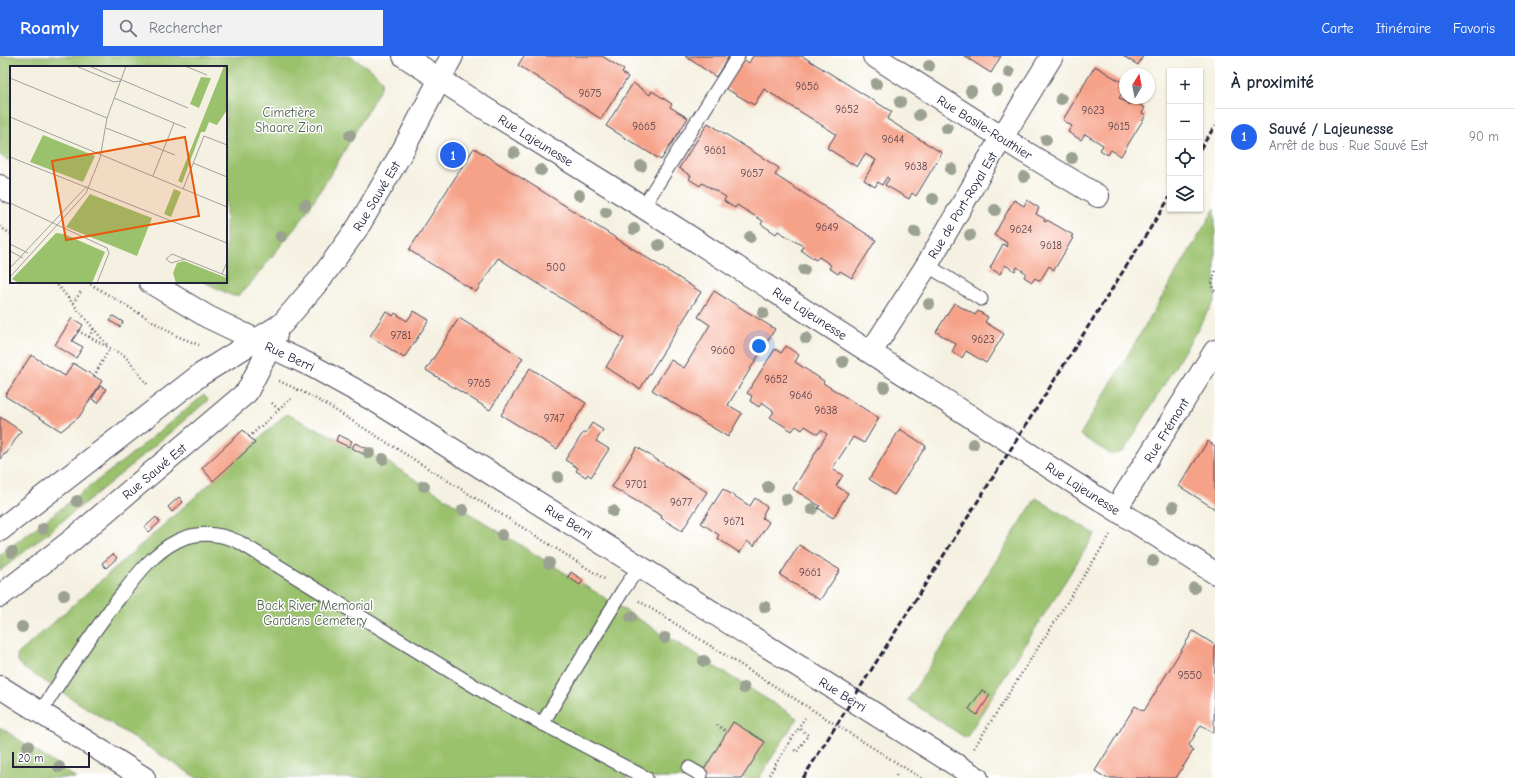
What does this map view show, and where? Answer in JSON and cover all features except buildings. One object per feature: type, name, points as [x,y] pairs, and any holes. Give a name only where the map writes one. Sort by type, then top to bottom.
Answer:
[{"type":"main road","name":"Rue Lajeunesse","points":[[404,56],[871,352],[1215,573]]},
{"type":"main road","name":"Rue Sauvé Est","points":[[0,530],[200,375],[263,344],[322,277],[358,227],[384,186],[452,56]]},
{"type":"main road","name":"Rue Basile-Routhier","points":[[874,56],[1098,196]]},
{"type":"main road","name":"Rue de Port-Royal Est","points":[[871,352],[927,265],[1002,137],[1052,56]]},
{"type":"main road","points":[[0,186],[10,192]]},
{"type":"main road","name":"Rue Berri","points":[[152,283],[195,310],[263,344],[312,366],[377,402],[977,778]]},
{"type":"main road","name":"Rue Sauvé Est","points":[[0,596],[70,541],[247,392],[263,344]]},
{"type":"main road","name":"Rue Frémont","points":[[1116,509],[1215,351]]},
{"type":"main road","points":[[0,687],[137,776]]},
{"type":"lane","points":[[643,207],[738,56]]},
{"type":"lane","points":[[927,265],[981,298]]},
{"type":"lane","points":[[40,713],[99,624],[147,564],[178,541],[194,535],[211,534],[223,536],[239,542],[494,698],[646,778]]},
{"type":"lane","points":[[542,724],[623,590],[640,566]]},
{"type":"path","points":[[0,227],[10,233]]},
{"type":"path","points":[[1215,271],[1212,284],[1215,292]]},
{"type":"path","points":[[56,283],[110,348]]},
{"type":"path","points":[[89,283],[177,336]]},
{"type":"path","points":[[73,303],[82,290]]},
{"type":"path","points":[[89,337],[94,328]]},
{"type":"path","points":[[78,331],[125,356],[147,384]]},
{"type":"path","points":[[94,376],[110,348]]},
{"type":"path","name":"Rue Berri","points":[[292,387],[327,405],[366,429],[606,581]]},
{"type":"path","points":[[249,437],[293,397]]},
{"type":"path","points":[[272,403],[279,410]]},
{"type":"path","points":[[974,748],[1108,536]]},
{"type":"path","points":[[638,601],[921,778]]},
{"type":"path","points":[[800,725],[805,718]]},
{"type":"path","points":[[717,725],[727,732]]},
{"type":"path","points":[[767,778],[799,728],[808,735],[797,752],[793,749]]},
{"type":"green space","name":"Cimetière Shaare Zion","points":[[0,56],[350,56],[372,70],[382,80],[381,87],[335,167],[302,219],[250,284],[239,295],[233,296],[206,283],[227,283],[227,66],[10,66],[10,161],[0,155]]},
{"type":"green space","points":[[1215,208],[1215,300],[1124,451],[1112,455],[1080,435]]},
{"type":"green space","points":[[204,395],[208,400],[127,469],[0,571],[0,555],[123,461]]},
{"type":"green space","name":"Back River Memorial Gardens Cemetery","points":[[286,414],[389,463],[797,718],[759,778],[197,778],[22,667],[18,661],[17,655]]},
{"type":"green space","points":[[1036,498],[1095,534],[966,738],[908,700]]},
{"type":"green space","points":[[0,727],[76,778],[0,778]]},
{"type":"railway","points":[[1203,144],[1215,126]]},
{"type":"railway","points":[[803,778],[1167,202]]},
{"type":"place","name":"Sauvé / Lajeunesse","points":[[453,155]]}]
